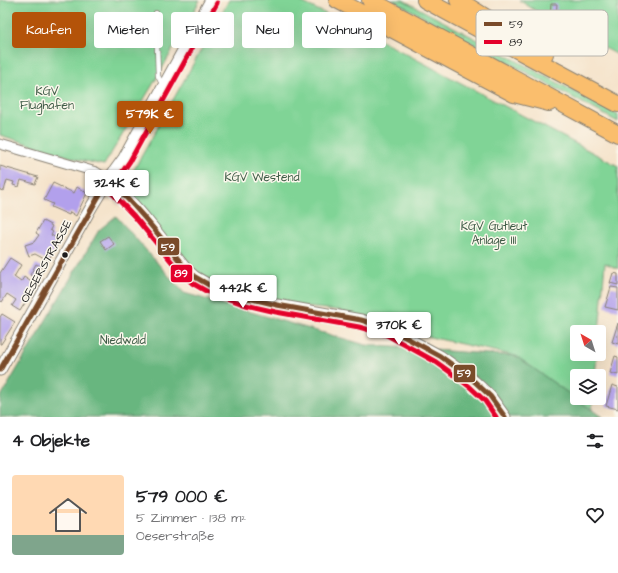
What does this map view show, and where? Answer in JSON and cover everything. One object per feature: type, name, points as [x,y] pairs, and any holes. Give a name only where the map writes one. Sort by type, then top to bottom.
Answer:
[{"type":"highway","points":[[337,0],[514,94],[570,109]]},
{"type":"highway","points":[[370,0],[618,134]]},
{"type":"highway","points":[[425,0],[476,28]]},
{"type":"highway","points":[[458,0],[476,11]]},
{"type":"highway","points":[[528,56],[618,104]]},
{"type":"highway","points":[[548,56],[618,100]]},
{"type":"street","name":"OESERSTRASSE","points":[[0,370],[108,180],[124,158],[211,0]]},
{"type":"street","points":[[0,144],[96,172],[108,180],[120,190],[140,212],[186,269],[195,277],[209,285],[248,298],[277,305],[361,320],[390,328],[440,356],[466,374],[490,396],[505,417]]},
{"type":"lane","points":[[157,48],[158,76],[163,87]]},
{"type":"green space","name":"KGV Flughafen","points":[[0,0],[200,0],[193,12],[171,12],[171,48],[173,48],[104,165],[80,160],[0,135]]},
{"type":"green space","points":[[229,0],[297,0],[322,12],[302,12],[302,48],[386,48],[386,43],[618,166],[618,269],[605,263],[600,325],[570,325],[570,361],[596,361],[596,369],[570,369],[570,394],[516,356],[380,326],[339,310],[241,302],[200,282],[122,191],[202,48],[234,48],[234,12],[222,12]]},
{"type":"green space","points":[[392,0],[403,0],[476,39],[476,45]]},
{"type":"green space","points":[[519,0],[618,0],[618,55],[608,50],[608,10],[535,10]]},
{"type":"green space","points":[[496,56],[508,56],[618,115],[618,122]]},
{"type":"green space","name":"Niedwald","points":[[116,216],[184,293],[366,345],[516,356],[570,394],[570,405],[585,405],[602,417],[0,417],[0,398],[99,230]]},
{"type":"green space","points":[[585,405],[592,405],[592,410]]},
{"type":"building","points":[[551,4],[557,4],[557,10],[551,10]]},
{"type":"building","points":[[0,166],[38,177],[35,184],[21,180],[19,187],[13,185],[14,182],[7,180],[4,191],[0,190]]},
{"type":"building","points":[[53,183],[74,193],[77,187],[87,193],[76,216],[70,212],[69,215],[51,207],[53,204],[44,200]]},
{"type":"building","points":[[43,221],[52,226],[50,230],[53,232],[51,235],[60,240],[48,261],[35,254],[29,256],[25,245],[34,242],[39,235],[36,233]]},
{"type":"building","points":[[108,236],[114,244],[106,250],[100,241]]},
{"type":"building","points":[[10,258],[21,265],[14,277],[21,282],[24,277],[36,285],[20,311],[12,306],[16,300],[7,294],[2,302],[0,300],[0,273]]},
{"type":"building","points":[[36,264],[44,268],[38,279],[30,275]]},
{"type":"building","points":[[613,273],[618,274],[618,285],[610,283]]},
{"type":"building","points":[[611,287],[618,288],[618,310],[605,307]]},
{"type":"building","points":[[2,314],[15,322],[0,344],[0,317]]},
{"type":"building","points":[[618,323],[618,344],[612,342]]},
{"type":"building","points":[[615,356],[618,357],[618,375],[610,373]]},
{"type":"building","points":[[612,385],[618,387],[618,409],[606,406]]},
{"type":"transit line","name":"89","points":[[114,184],[130,161],[217,3]]},
{"type":"transit line","name":"59","points":[[108,180],[139,212],[186,269],[195,277],[209,285],[248,298],[277,305],[361,320],[390,329],[440,356],[461,371],[490,396],[505,417]]},
{"type":"transit line","name":"59","points":[[0,370],[108,180]]},
{"type":"transit line","name":"89","points":[[103,185],[134,216],[181,273],[192,283],[206,291],[246,305],[359,327],[387,335],[436,362],[457,377],[485,401],[496,417]]},
{"type":"park label","name":"KGV Westend","points":[[262,177]]},
{"type":"park label","name":"KGV Gutleut Anlage III","points":[[494,233]]}]
